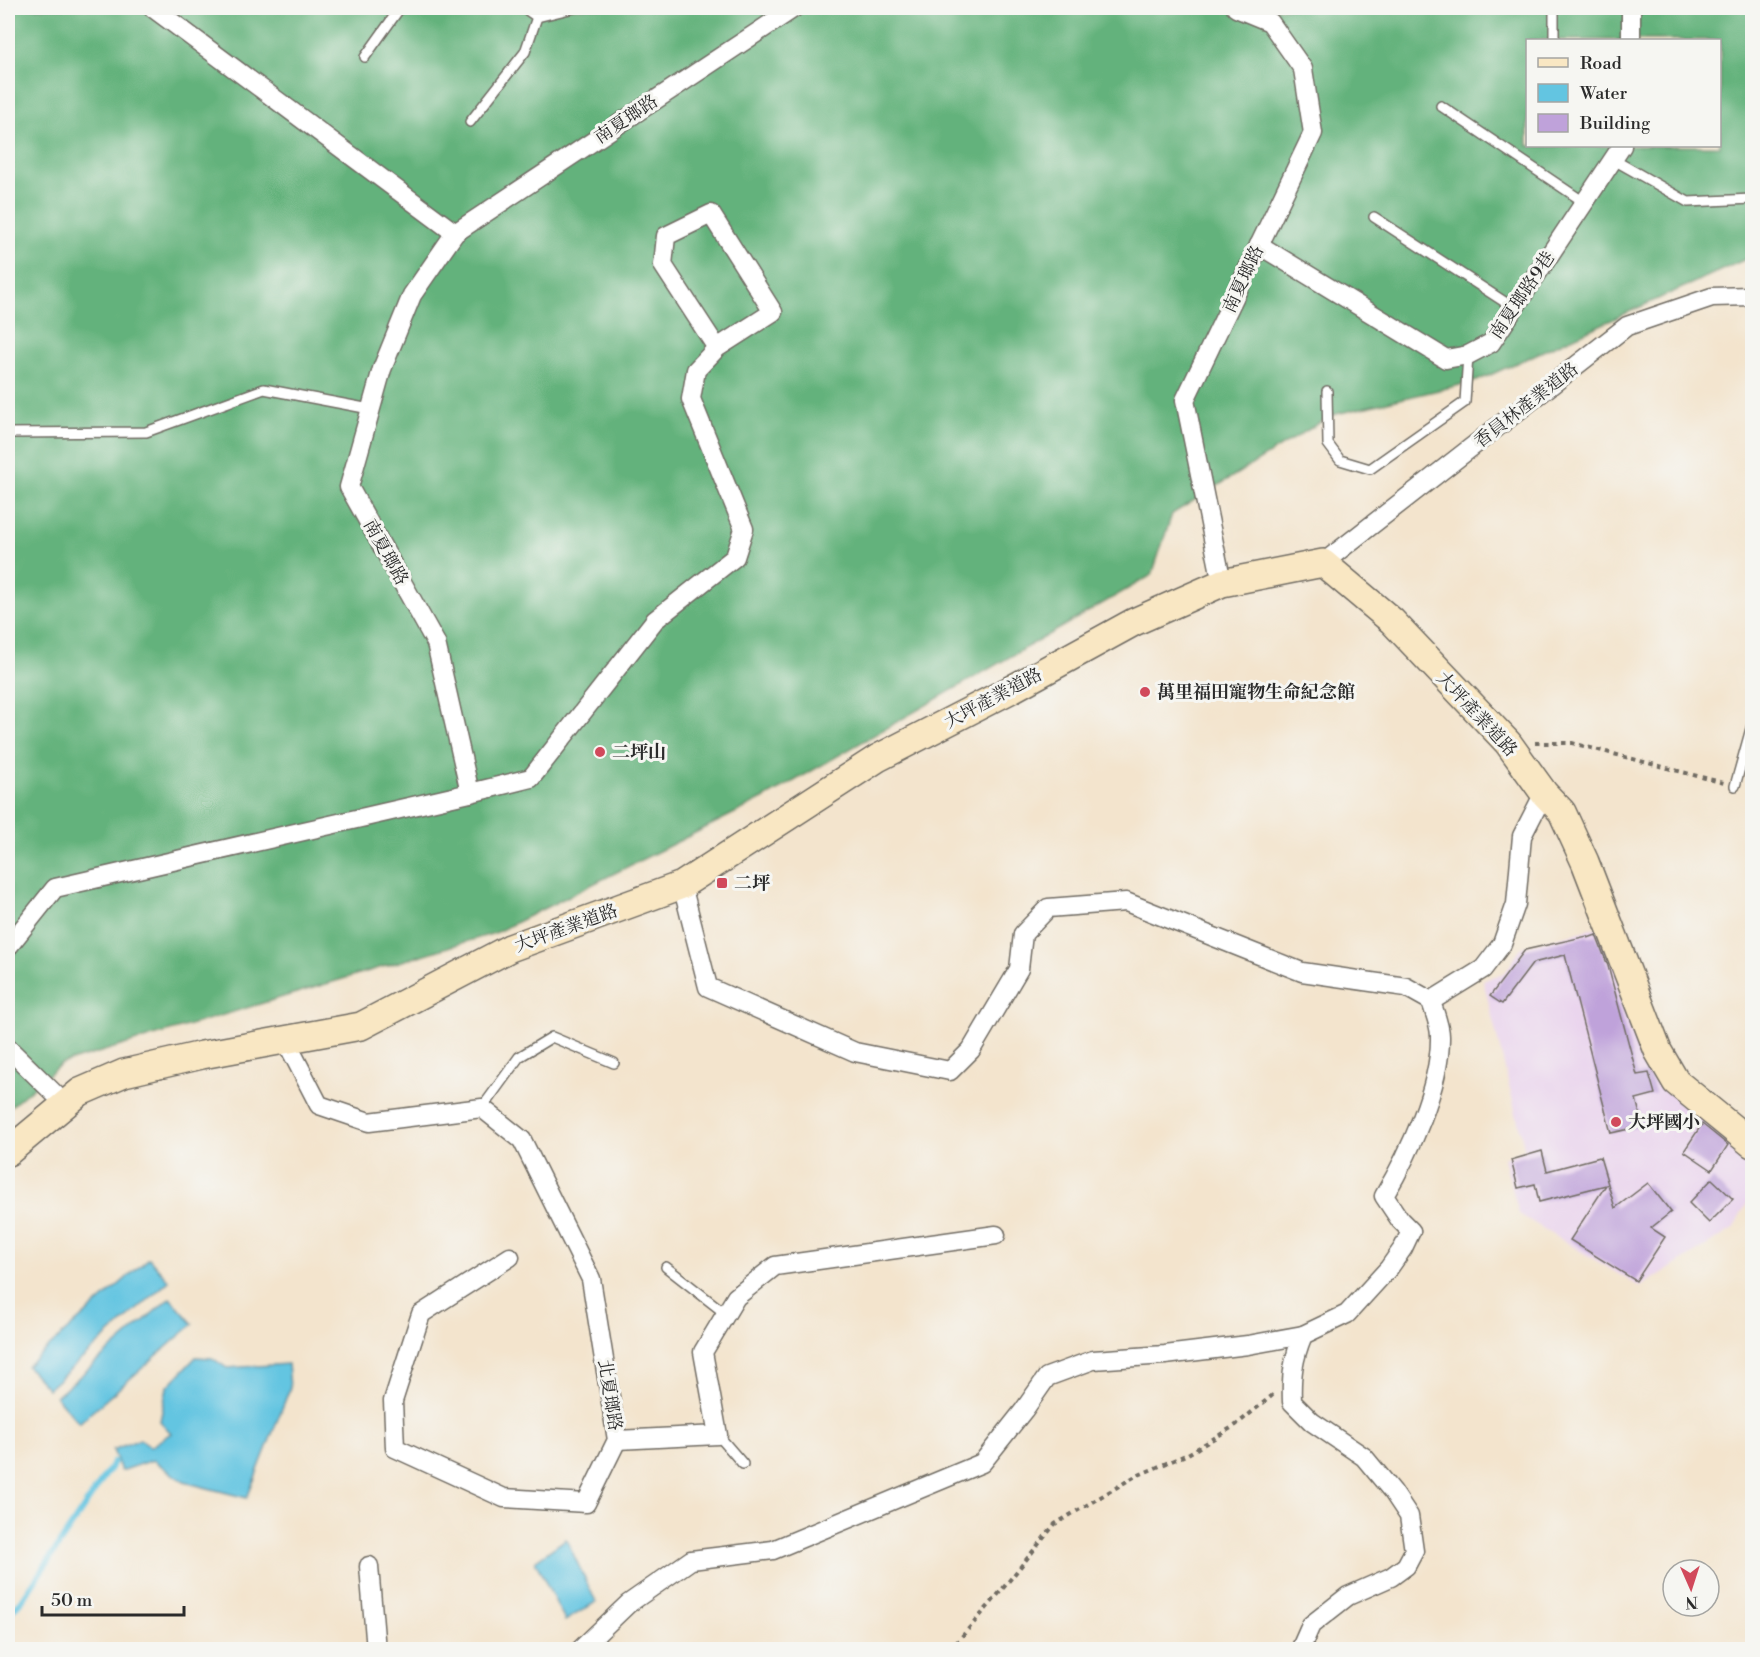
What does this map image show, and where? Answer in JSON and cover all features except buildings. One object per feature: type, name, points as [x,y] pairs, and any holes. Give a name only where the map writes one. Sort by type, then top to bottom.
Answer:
[{"type":"street","points":[[153,8],[455,233]]},
{"type":"street","name":"南夏瑯路","points":[[470,793],[436,643],[349,487],[382,369],[412,295],[455,233],[794,8]]},
{"type":"street","name":"南夏瑯路","points":[[1222,583],[1185,400],[1312,133],[1303,69],[1270,22],[1236,8]]},
{"type":"street","points":[[1631,8],[1631,39]]},
{"type":"street","name":"南夏瑯路9巷","points":[[1468,355],[1491,343],[1618,153]]},
{"type":"street","points":[[8,947],[55,888],[531,778],[655,620],[735,557],[744,529],[691,399],[696,370],[717,348],[773,312],[711,214],[666,236],[663,265],[717,348]]},
{"type":"street","points":[[1259,245],[1446,359],[1468,355]]},
{"type":"street","name":"香員林產業道路","points":[[1323,563],[1627,326],[1712,297],[1752,296]]},
{"type":"street","name":"大坪產業道路","points":[[8,1152],[80,1092],[124,1073],[361,1026],[510,948],[682,885],[878,758],[1010,690],[1134,622],[1222,583],[1323,563],[1392,621],[1508,743],[1544,793],[1562,812],[1585,861],[1658,1051],[1676,1082],[1752,1144]]},
{"type":"street","points":[[1431,1000],[1483,969],[1502,944],[1516,904],[1522,836],[1544,793]]},
{"type":"street","points":[[580,1650],[628,1604],[690,1560],[773,1550],[982,1463],[1047,1377],[1093,1360],[1165,1355],[1248,1345],[1303,1335],[1347,1314],[1389,1269],[1411,1231],[1400,1220],[1384,1196],[1404,1162],[1433,1087],[1440,1034],[1431,1000],[1406,987],[1302,972],[1126,902],[1048,908],[1023,934],[1019,969],[971,1050],[950,1071],[855,1052],[708,987],[682,885]]},
{"type":"street","points":[[286,1041],[319,1105],[369,1122],[482,1108]]},
{"type":"street","points":[[8,1048],[65,1104]]},
{"type":"street","name":"北夏瑯路","points":[[482,1108],[522,1140],[591,1279],[617,1440],[586,1503],[504,1498],[395,1448],[393,1401],[421,1314],[510,1257]]},
{"type":"street","points":[[617,1440],[718,1435],[703,1352],[736,1297],[775,1266],[996,1234]]},
{"type":"street","points":[[1300,1650],[1311,1625],[1348,1596],[1390,1577],[1406,1566],[1414,1551],[1409,1516],[1393,1492],[1364,1457],[1312,1422],[1292,1402],[1293,1360],[1303,1335]]},
{"type":"street","points":[[369,1566],[376,1650]]},
{"type":"lane","points":[[365,57],[400,8]]},
{"type":"lane","points":[[524,8],[537,17],[574,8]]},
{"type":"lane","points":[[1554,8],[1556,39]]},
{"type":"lane","points":[[470,122],[525,52],[537,17]]},
{"type":"lane","points":[[1441,106],[1584,202]]},
{"type":"lane","points":[[1618,153],[1688,202],[1752,200]]},
{"type":"lane","points":[[1374,217],[1514,308]]},
{"type":"lane","points":[[1327,391],[1328,444],[1340,460],[1370,469],[1464,402],[1468,355]]},
{"type":"lane","points":[[8,433],[146,432],[264,389],[370,409]]},
{"type":"lane","points":[[1735,786],[1752,725]]},
{"type":"lane","points":[[482,1108],[519,1057],[552,1037],[614,1063]]},
{"type":"lane","points":[[666,1267],[726,1314]]},
{"type":"lane","points":[[718,1435],[743,1464]]},
{"type":"path","points":[[1508,743],[1572,743],[1735,786]]},
{"type":"path","points":[[950,1650],[1055,1524],[1134,1477],[1188,1454],[1236,1425],[1284,1386],[1291,1385]]},
{"type":"shaded area","name":"大坪國小","points":[[1603,926],[1653,1062],[1752,1150],[1752,1194],[1733,1229],[1640,1287],[1519,1214],[1504,1158],[1525,1150],[1483,980],[1505,973],[1522,947]]},
{"type":"green space","points":[[8,8],[1752,8],[1752,258],[1477,381],[1332,415],[1172,514],[1152,575],[763,799],[495,933],[61,1064],[8,1109]]},
{"type":"water","points":[[149,1258],[169,1281],[48,1389],[27,1366]]},
{"type":"water","points":[[170,1298],[193,1324],[79,1423],[56,1397]]},
{"type":"water","points":[[196,1357],[212,1358],[227,1368],[288,1364],[290,1388],[247,1498],[184,1482],[153,1460],[121,1471],[113,1450],[140,1439],[150,1447],[171,1433],[160,1421],[167,1387]]},
{"type":"water","points":[[566,1539],[596,1602],[565,1621],[535,1561]]},
{"type":"waterway","points":[[8,1615],[22,1600],[114,1462]]},
{"type":"place","name":"萬里福田寵物生命紀念館","points":[[1145,692]]},
{"type":"place","name":"二坪山","points":[[600,752]]},
{"type":"place","name":"二坪","points":[[722,883]]},
{"type":"place","name":"大坪國小","points":[[1616,1122]]}]
